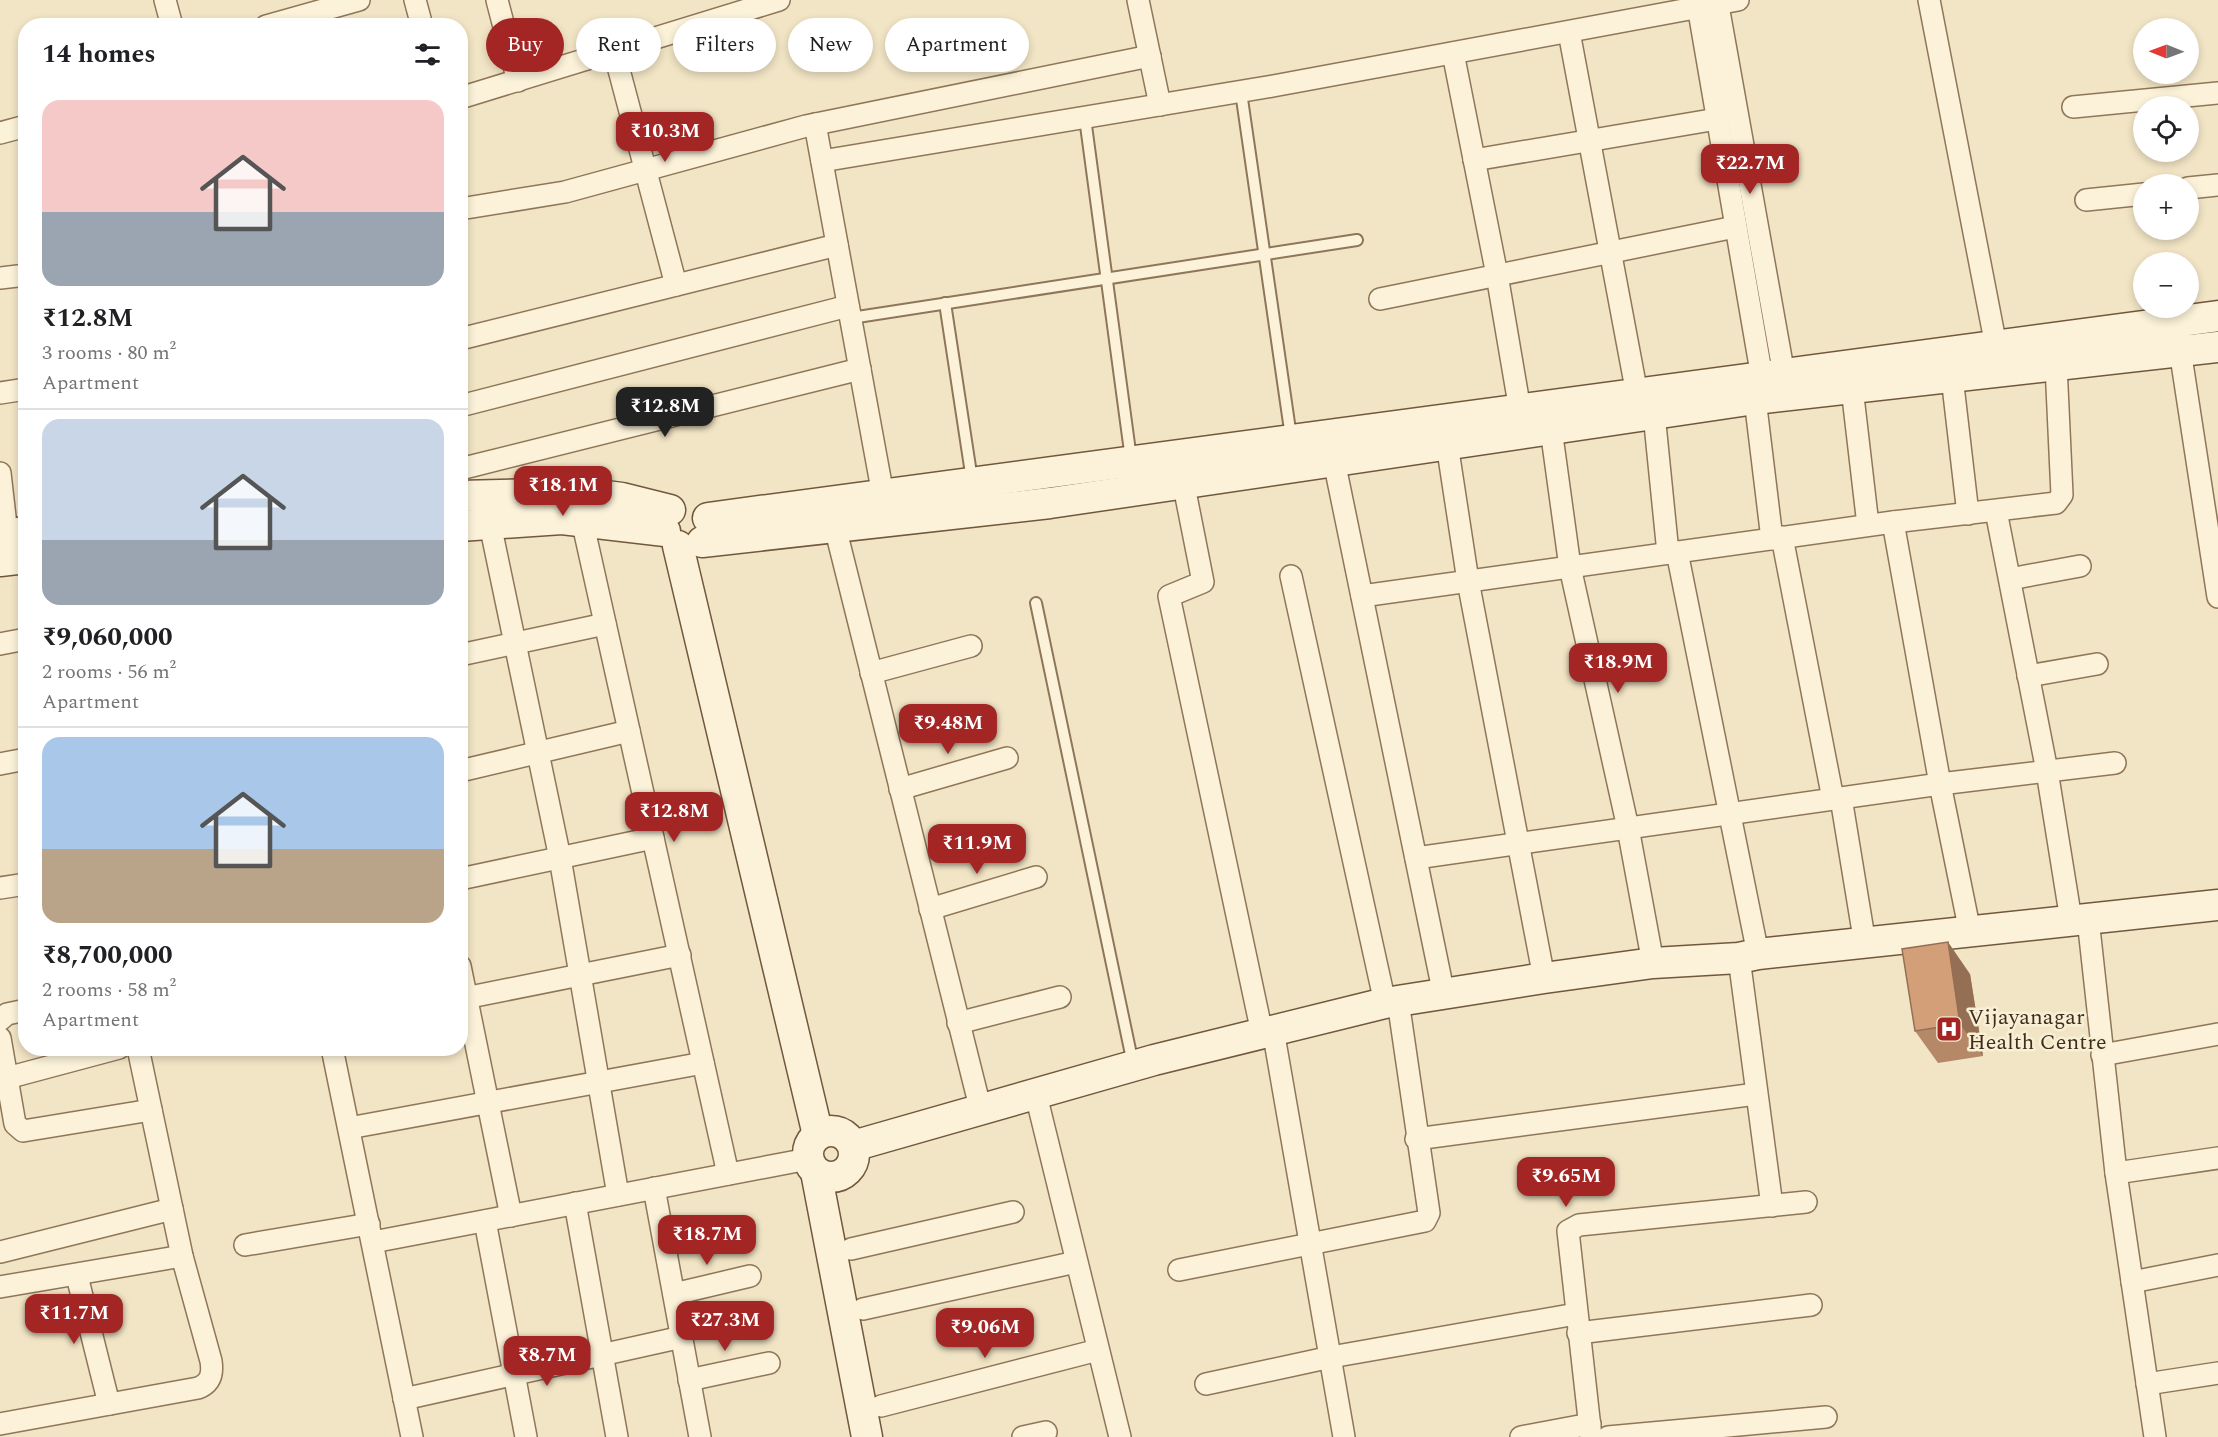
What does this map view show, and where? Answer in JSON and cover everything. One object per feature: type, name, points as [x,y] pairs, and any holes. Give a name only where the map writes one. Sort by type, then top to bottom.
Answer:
[{"type":"street","points":[[165,0],[170,18]]},
{"type":"street","points":[[308,18],[359,0]]},
{"type":"street","points":[[415,0],[420,18]]},
{"type":"street","points":[[497,0],[518,81]]},
{"type":"street","points":[[661,36],[779,0]]},
{"type":"street","points":[[1138,0],[1160,105]]},
{"type":"street","points":[[1929,0],[1996,346]]},
{"type":"street","points":[[1713,2],[1717,119],[1735,227],[1771,389]]},
{"type":"street","points":[[822,161],[1241,92],[1569,32],[1713,2]]},
{"type":"street","points":[[1713,2],[1771,389],[1777,538],[1837,799],[1865,944]]},
{"type":"street","points":[[1569,32],[1612,252],[1645,404],[1672,553],[1731,814],[1749,956],[1756,1094],[1772,1206]]},
{"type":"street","points":[[1453,53],[1497,275],[1520,410]]},
{"type":"street","points":[[468,208],[566,192],[815,124],[1150,56]]},
{"type":"street","points":[[468,96],[576,63]]},
{"type":"street","points":[[620,72],[676,285]]},
{"type":"street","points":[[2073,107],[2218,93]]},
{"type":"street","points":[[1474,160],[1717,119]]},
{"type":"street","points":[[815,124],[883,495]]},
{"type":"street","points":[[0,133],[18,128]]},
{"type":"street","points":[[2199,187],[2218,185]]},
{"type":"street","points":[[2086,200],[2133,195]]},
{"type":"street","points":[[1380,299],[1735,227]]},
{"type":"street","points":[[468,337],[837,245]]},
{"type":"street","points":[[0,278],[18,276]]},
{"type":"street","points":[[468,404],[849,312]]},
{"type":"street","points":[[468,525],[582,520],[686,532],[835,527],[1050,503],[1292,441],[1520,410],[1645,404],[1771,389],[1996,346],[2218,316]]},
{"type":"street","points":[[2176,321],[2179,351],[2210,500],[2218,597]]},
{"type":"street","points":[[1771,389],[1852,388],[2218,347]]},
{"type":"street","points":[[1362,596],[1868,525],[2050,505],[2060,500],[2062,495],[2056,365]]},
{"type":"street","points":[[468,467],[860,369]]},
{"type":"street","points":[[1952,377],[1968,514]]},
{"type":"street","points":[[1852,388],[1868,525]]},
{"type":"street","points":[[0,393],[18,390]]},
{"type":"street","points":[[468,496],[592,493],[686,532],[883,495],[1131,462],[1181,470],[1334,461],[1551,429],[1645,404]]},
{"type":"street","points":[[1551,429],[1570,567],[1628,828],[1653,963]]},
{"type":"street","points":[[1447,444],[1468,581],[1544,978]]},
{"type":"street","points":[[1334,461],[1444,995]]},
{"type":"street","points":[[1181,470],[1203,582],[1169,596],[1267,1032],[1311,1245],[1344,1437]]},
{"type":"street","points":[[0,472],[8,540]]},
{"type":"street","points":[[1996,511],[2047,771],[2080,920],[2102,1055],[2116,1173],[2156,1437]]},
{"type":"street","points":[[582,520],[728,1174]]},
{"type":"street","points":[[1893,522],[1940,784],[1970,932]]},
{"type":"street","points":[[490,524],[560,858],[618,1195]]},
{"type":"street","points":[[835,527],[981,1111]]},
{"type":"street","points":[[686,532],[851,1249],[887,1437]]},
{"type":"street","points":[[2010,579],[2080,566]]},
{"type":"street","points":[[1179,1270],[1425,1221],[1429,1213],[1392,1002],[1291,576]]},
{"type":"street","points":[[468,654],[605,624]]},
{"type":"street","points":[[0,644],[18,641]]},
{"type":"street","points":[[871,673],[970,646]]},
{"type":"street","points":[[2028,676],[2097,664]]},
{"type":"street","points":[[468,769],[629,730]]},
{"type":"street","points":[[900,789],[1006,758]]},
{"type":"street","points":[[0,764],[18,761]]},
{"type":"street","points":[[1416,858],[1940,784],[2115,763]]},
{"type":"street","points":[[468,877],[653,838]]},
{"type":"street","points":[[930,909],[1036,877]]},
{"type":"street","points":[[0,888],[18,885]]},
{"type":"street","points":[[245,1245],[485,1221],[828,1153],[1133,1066],[1392,1002],[1653,963],[1749,956],[2218,905]]},
{"type":"street","points":[[468,998],[680,956]]},
{"type":"street","points":[[958,1023],[1060,997]]},
{"type":"street","points":[[0,1020],[7,1014],[18,1012]]},
{"type":"street","points":[[468,1021],[511,1216]]},
{"type":"street","points":[[2102,1055],[2218,1034]]},
{"type":"street","points":[[0,1038],[15,1124],[23,1131],[151,1110]]},
{"type":"street","points":[[8,1078],[89,1056]]},
{"type":"street","points":[[0,1424],[198,1388],[206,1385],[211,1378],[211,1361],[182,1256],[140,1056]]},
{"type":"street","points":[[334,1056],[412,1437]]},
{"type":"street","points":[[349,1128],[703,1063]]},
{"type":"street","points":[[1416,1139],[1756,1094]]},
{"type":"street","points":[[1036,1095],[1120,1437]]},
{"type":"street","points":[[828,1153],[867,1437]]},
{"type":"street","points":[[2116,1173],[2218,1158]]},
{"type":"street","points":[[654,1188],[700,1437]]},
{"type":"street","points":[[1521,1437],[1591,1431],[1566,1236],[1572,1227],[1806,1202]]},
{"type":"street","points":[[575,1203],[617,1437]]},
{"type":"street","points":[[0,1252],[172,1209]]},
{"type":"street","points":[[851,1249],[1013,1212]]},
{"type":"street","points":[[485,1221],[526,1437]]},
{"type":"street","points":[[0,1287],[77,1276],[182,1256]]},
{"type":"street","points":[[863,1309],[1076,1263]]},
{"type":"street","points":[[2132,1282],[2218,1265]]},
{"type":"street","points":[[77,1276],[109,1404]]},
{"type":"street","points":[[674,1294],[750,1276]]},
{"type":"street","points":[[1206,1384],[1331,1357],[1577,1323],[1811,1305]]},
{"type":"street","points":[[404,1399],[682,1337]]},
{"type":"street","points":[[881,1406],[1098,1350]]},
{"type":"street","points":[[689,1380],[770,1363]]},
{"type":"street","points":[[2147,1384],[2218,1373]]},
{"type":"street","points":[[1608,1437],[1826,1417]]},
{"type":"street","points":[[1023,1437],[1046,1432]]},
{"type":"lane","points":[[1241,92],[1292,441]]},
{"type":"lane","points":[[1085,118],[1131,462]]},
{"type":"lane","points":[[849,312],[945,303],[1357,240]]},
{"type":"lane","points":[[945,303],[973,483]]},
{"type":"lane","points":[[1036,603],[1133,1066]]},
{"type":"building","points":[[1948,942],[1960,1024],[1915,1031],[1902,949]]},
{"type":"place","name":"Vijayanagar Health Centre","points":[[1949,1029]]}]
